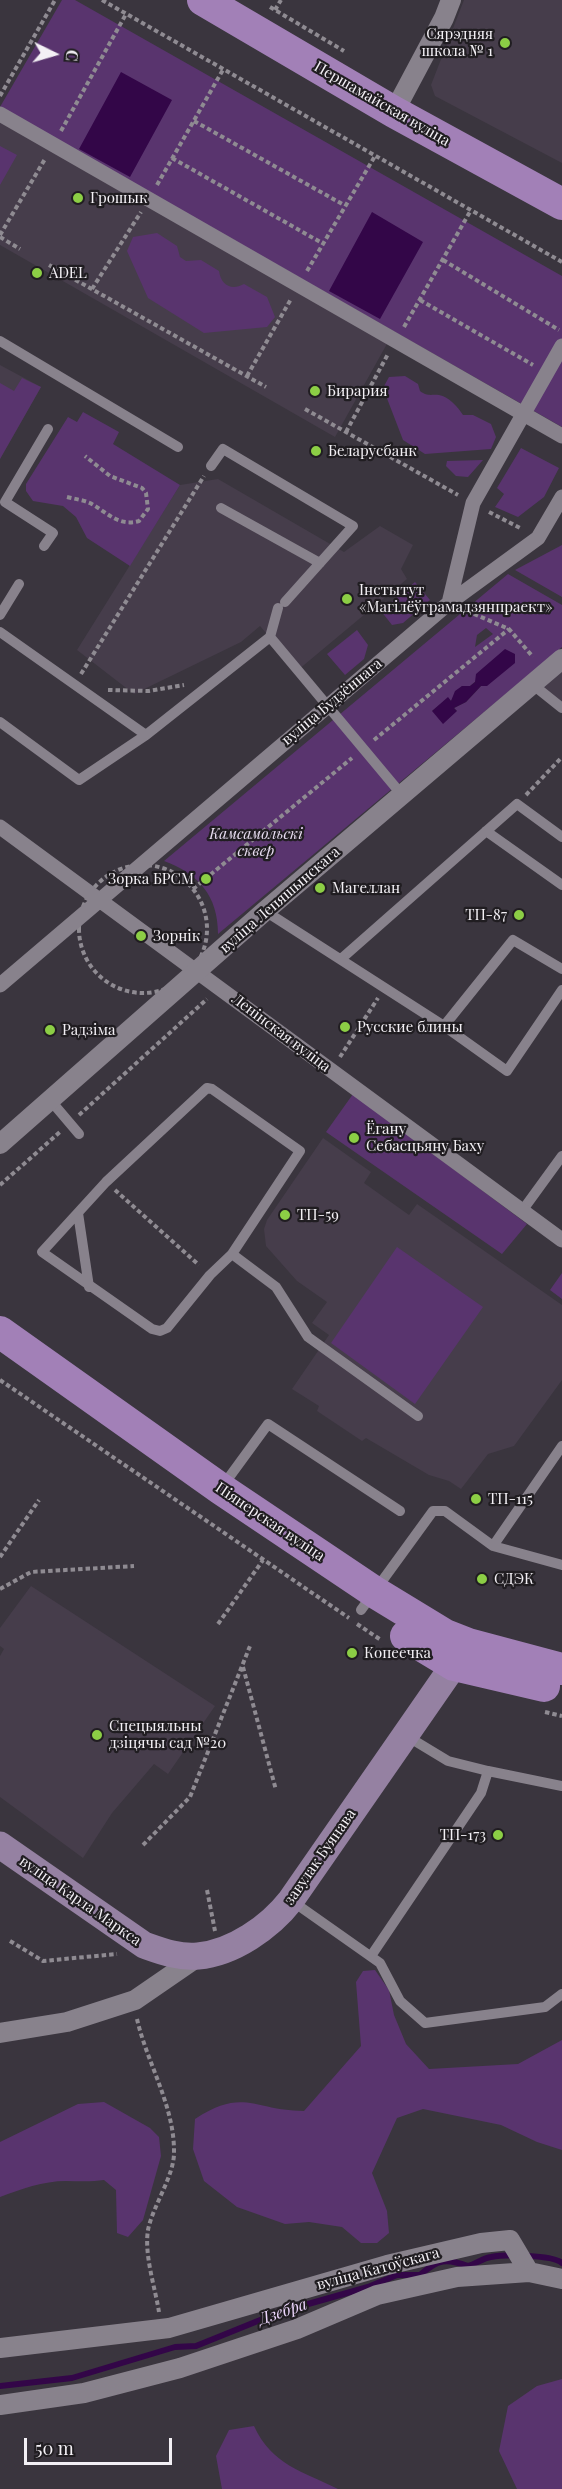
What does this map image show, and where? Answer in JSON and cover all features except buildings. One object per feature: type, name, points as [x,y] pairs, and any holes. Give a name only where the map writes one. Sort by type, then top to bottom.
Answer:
[{"type":"main road","name":"Першамайская вуліца","points":[[203,0],[394,112],[562,204]]},
{"type":"main road","name":"Піянерская вуліца","points":[[0,1332],[220,1488],[368,1601]]},
{"type":"main road","name":"Піянерская вуліца","points":[[0,1359],[368,1601],[461,1655],[562,1691]]},
{"type":"main road","name":"Піянерская вуліца","points":[[461,1655],[562,1669]]},
{"type":"main road","name":"завулак Буянава","points":[[202,1946],[244,1941],[278,1916],[461,1655]]},
{"type":"main road","name":"вуліца Карла Маркса","points":[[0,1845],[144,1945],[170,1954],[202,1946]]},
{"type":"street","points":[[394,112],[444,18],[451,0]]},
{"type":"street","points":[[0,114],[562,436]]},
{"type":"street","points":[[449,603],[473,503],[562,346]]},
{"type":"street","points":[[538,538],[562,497]]},
{"type":"street","name":"вуліца Будзённага","points":[[0,985],[449,603],[538,538]]},
{"type":"street","name":"вуліца Лепяшынскага","points":[[0,1144],[199,972],[265,911],[562,658]]},
{"type":"street","name":"Ленінская вуліца","points":[[0,827],[562,1240]]},
{"type":"street","name":"завулак Буянава","points":[[0,2032],[67,2022],[135,2000],[202,1946]]},
{"type":"street","name":"вуліца Катоўскага","points":[[0,2348],[162,2328],[387,2265],[481,2243],[510,2240],[529,2272]]},
{"type":"street","name":"вуліца Катоўскага","points":[[0,2405],[84,2393],[180,2368],[297,2329],[377,2295],[457,2277],[529,2272],[562,2279]]},
{"type":"lane","points":[[0,341],[178,447]]},
{"type":"lane","points":[[44,546],[53,532],[4,502],[48,429]]},
{"type":"lane","points":[[0,722],[79,780],[146,735],[270,638],[281,605],[353,526],[223,449],[211,466]]},
{"type":"lane","points":[[221,508],[320,563]]},
{"type":"lane","points":[[0,615],[19,584]]},
{"type":"lane","points":[[0,632],[146,735]]},
{"type":"lane","points":[[270,638],[329,705],[402,795]]},
{"type":"lane","points":[[532,684],[562,708]]},
{"type":"lane","points":[[341,959],[517,804],[562,837]]},
{"type":"lane","points":[[486,831],[562,885]]},
{"type":"lane","points":[[265,911],[444,1026],[507,1071],[562,990]]},
{"type":"lane","points":[[444,1026],[513,940],[562,969]]},
{"type":"lane","points":[[212,1089],[300,1151],[232,1254],[210,1275],[167,1328],[160,1331],[152,1329],[89,1287],[42,1252],[106,1182],[203,1090],[212,1089]]},
{"type":"lane","points":[[51,1101],[79,1134]]},
{"type":"lane","points":[[522,1210],[562,1156]]},
{"type":"lane","points":[[78,1213],[89,1287]]},
{"type":"lane","points":[[232,1254],[276,1287],[308,1337],[418,1416]]},
{"type":"lane","points":[[220,1488],[268,1424],[400,1511]]},
{"type":"lane","points":[[492,1546],[562,1446]]},
{"type":"lane","points":[[368,1601],[433,1511],[445,1511],[492,1546],[562,1565]]},
{"type":"lane","points":[[405,1735],[448,1761],[562,1786]]},
{"type":"lane","points":[[371,1956],[481,1793],[488,1771]]},
{"type":"lane","points":[[291,1900],[380,1963],[400,2001],[425,2023],[545,2007],[562,1994]]},
{"type":"path","points":[[0,96],[55,0]]},
{"type":"path","points":[[102,0],[562,262]]},
{"type":"path","points":[[275,10],[281,0]]},
{"type":"path","points":[[20,249],[0,236],[54,145],[126,14]]},
{"type":"path","points":[[92,289],[149,200],[224,68]]},
{"type":"path","points":[[194,121],[345,205]]},
{"type":"path","points":[[247,376],[322,243],[375,156]]},
{"type":"path","points":[[172,158],[322,243]]},
{"type":"path","points":[[346,432],[471,210]]},
{"type":"path","points":[[443,260],[562,332]]},
{"type":"path","points":[[49,265],[266,387]]},
{"type":"path","points":[[420,300],[546,373]]},
{"type":"path","points":[[305,409],[538,538]]},
{"type":"path","points":[[67,497],[88,502],[110,518],[128,522],[139,521],[148,509],[149,498],[142,488],[110,476],[85,456]]},
{"type":"path","points":[[75,685],[211,466]]},
{"type":"path","points":[[449,603],[509,629],[534,656]]},
{"type":"path","points":[[90,695],[109,690],[150,691],[190,684],[206,687]]},
{"type":"path","points":[[517,804],[562,757]]},
{"type":"path","points":[[331,1071],[385,987]]},
{"type":"path","points":[[0,1185],[220,988]]},
{"type":"path","points":[[106,1182],[210,1275]]},
{"type":"path","points":[[0,1380],[385,1643]]},
{"type":"path","points":[[0,1557],[39,1500]]},
{"type":"path","points":[[218,1624],[263,1560]]},
{"type":"path","points":[[0,1590],[31,1572],[134,1566]]},
{"type":"path","points":[[143,1845],[190,1797],[250,1646]]},
{"type":"path","points":[[242,1666],[276,1790]]},
{"type":"path","points":[[202,1946],[216,1934],[207,1890]]},
{"type":"path","points":[[10,1941],[43,1960],[129,1953],[144,1945]]},
{"type":"path","points":[[137,2019],[145,2052],[170,2117],[175,2153],[148,2229],[148,2243],[162,2328]]},
{"type":"shaded area","name":"Сярэдняя школа № 1","points":[[464,0],[562,0],[562,163],[435,96],[431,85]]},
{"type":"shaded area","points":[[121,72],[172,100],[130,177],[79,149]]},
{"type":"shaded area","points":[[0,120],[388,342],[335,437],[0,245]]},
{"type":"shaded area","points":[[372,212],[423,242],[380,319],[329,291]]},
{"type":"shaded area","points":[[0,365],[41,387],[0,459]]},
{"type":"shaded area","points":[[218,479],[344,552],[380,526],[413,545],[401,569],[407,579],[298,670],[260,626],[241,642],[134,694],[77,650],[180,485]]},
{"type":"shaded area","points":[[505,649],[515,654],[515,663],[487,686],[481,686],[466,702],[454,708],[457,711],[443,724],[432,711],[448,697],[451,701],[455,691],[462,686],[470,686],[475,682],[476,674]]},
{"type":"shaded area","points":[[562,659],[562,708],[532,684]]},
{"type":"shaded area","points":[[323,1138],[371,1172],[364,1183],[409,1215],[417,1204],[562,1305],[562,1380],[514,1446],[488,1454],[461,1489],[449,1481],[429,1475],[366,1438],[362,1441],[317,1411],[319,1406],[292,1389],[329,1335],[312,1323],[327,1302],[297,1281],[266,1246],[264,1229],[267,1220]]},
{"type":"shaded area","name":"Спецыяльны дзіцячы сад №20","points":[[31,1586],[215,1706],[168,1774],[154,1764],[112,1813],[83,1858],[0,1797],[0,1656],[4,1649],[0,1646],[0,1628]]},
{"type":"green space","points":[[62,0],[75,0],[562,276],[562,427],[0,107]]},
{"type":"green space","points":[[0,146],[17,155],[0,185]]},
{"type":"green space","points":[[157,233],[177,246],[180,257],[186,261],[201,260],[219,271],[222,280],[227,285],[235,287],[244,284],[267,297],[275,317],[267,327],[204,333],[148,298],[127,251],[133,237]]},
{"type":"green space","points":[[405,376],[418,384],[423,393],[443,396],[453,403],[463,415],[473,415],[491,424],[496,437],[491,449],[425,454],[403,440],[383,388],[389,377]]},
{"type":"green space","points":[[22,378],[41,387],[0,459],[0,383],[14,391]]},
{"type":"green space","points":[[83,412],[119,432],[113,444],[180,485],[130,566],[87,538],[76,517],[63,506],[33,501],[26,491],[26,484],[68,417],[77,422]]},
{"type":"green space","points":[[521,448],[559,468],[544,497],[518,517],[495,507],[504,494],[497,488]]},
{"type":"green space","points":[[483,460],[468,477],[456,476],[446,466],[447,461]]},
{"type":"green space","points":[[562,545],[562,597],[515,570]]},
{"type":"green space","name":"Камсамольскі сквер","points":[[508,574],[562,605],[562,647],[218,934],[214,908],[204,888],[187,873],[164,861]],"holes":[[[486,628],[493,634],[475,647],[477,635]],[[476,681],[481,686],[466,702],[454,708],[457,711],[432,711],[448,698],[451,701],[462,686],[470,686]]]},
{"type":"green space","points":[[415,582],[430,600],[403,623],[392,625],[381,611]]},
{"type":"green space","points":[[357,630],[368,645],[364,659],[345,675],[327,654]]},
{"type":"green space","points":[[353,1094],[527,1224],[502,1254],[326,1132]]},
{"type":"green space","points":[[397,1247],[483,1307],[415,1404],[331,1343]]},
{"type":"green space","points":[[562,1273],[562,1299],[550,1290]]},
{"type":"green space","points":[[375,1970],[389,1990],[394,2015],[406,2044],[429,2069],[518,2064],[562,2040],[562,2150],[537,2142],[501,2125],[423,2109],[397,2118],[372,2173],[387,2211],[389,2233],[377,2243],[361,2243],[342,2227],[309,2222],[285,2224],[237,2207],[204,2181],[193,2149],[195,2119],[212,2109],[238,2102],[304,2111],[361,2046],[356,1982],[363,1971]]},
{"type":"green space","points":[[104,2102],[150,2128],[159,2137],[161,2156],[143,2220],[128,2237],[117,2233],[116,2190],[104,2180],[49,2182],[0,2197],[0,2142],[78,2104]]},
{"type":"green space","points":[[562,2379],[562,2489],[517,2489],[499,2451],[508,2406],[537,2386]]},
{"type":"green space","points":[[254,2426],[261,2439],[279,2458],[338,2489],[222,2489],[216,2456],[229,2430]]},
{"type":"waterway","name":"Дзебра","points":[[0,2386],[72,2378],[175,2347],[196,2346],[280,2312],[368,2287],[397,2275],[420,2275],[437,2263],[448,2261],[468,2266],[488,2258],[517,2255],[549,2258],[562,2263]]},
{"type":"place","name":"Сярэдняя школа № 1","points":[[505,43]]},
{"type":"place","name":"Грошык","points":[[78,198]]},
{"type":"place","name":"ADEL","points":[[37,273]]},
{"type":"place","name":"Бирария","points":[[315,391]]},
{"type":"place","name":"Беларусбанк","points":[[316,451]]},
{"type":"place","name":"Інстытут «Магілёўграмадзянпраект»","points":[[347,599]]},
{"type":"place","name":"Зорка БРСМ","points":[[206,879]]},
{"type":"place","name":"Магеллан","points":[[320,888]]},
{"type":"place","name":"ТП-87","points":[[519,915]]},
{"type":"place","name":"Зорнік","points":[[141,936]]},
{"type":"place","name":"Русские блины","points":[[345,1027]]},
{"type":"place","name":"Радзіма","points":[[50,1030]]},
{"type":"place","name":"Ёгану Себасцьяну Баху","points":[[354,1138]]},
{"type":"place","name":"ТП-59","points":[[285,1215]]},
{"type":"place","name":"ТП-115","points":[[476,1499]]},
{"type":"place","name":"СДЭК","points":[[482,1579]]},
{"type":"place","name":"Копеечка","points":[[352,1653]]},
{"type":"place","name":"Спецыяльны дзіцячы сад №20","points":[[97,1735]]},
{"type":"place","name":"ТП-173","points":[[498,1835]]}]
